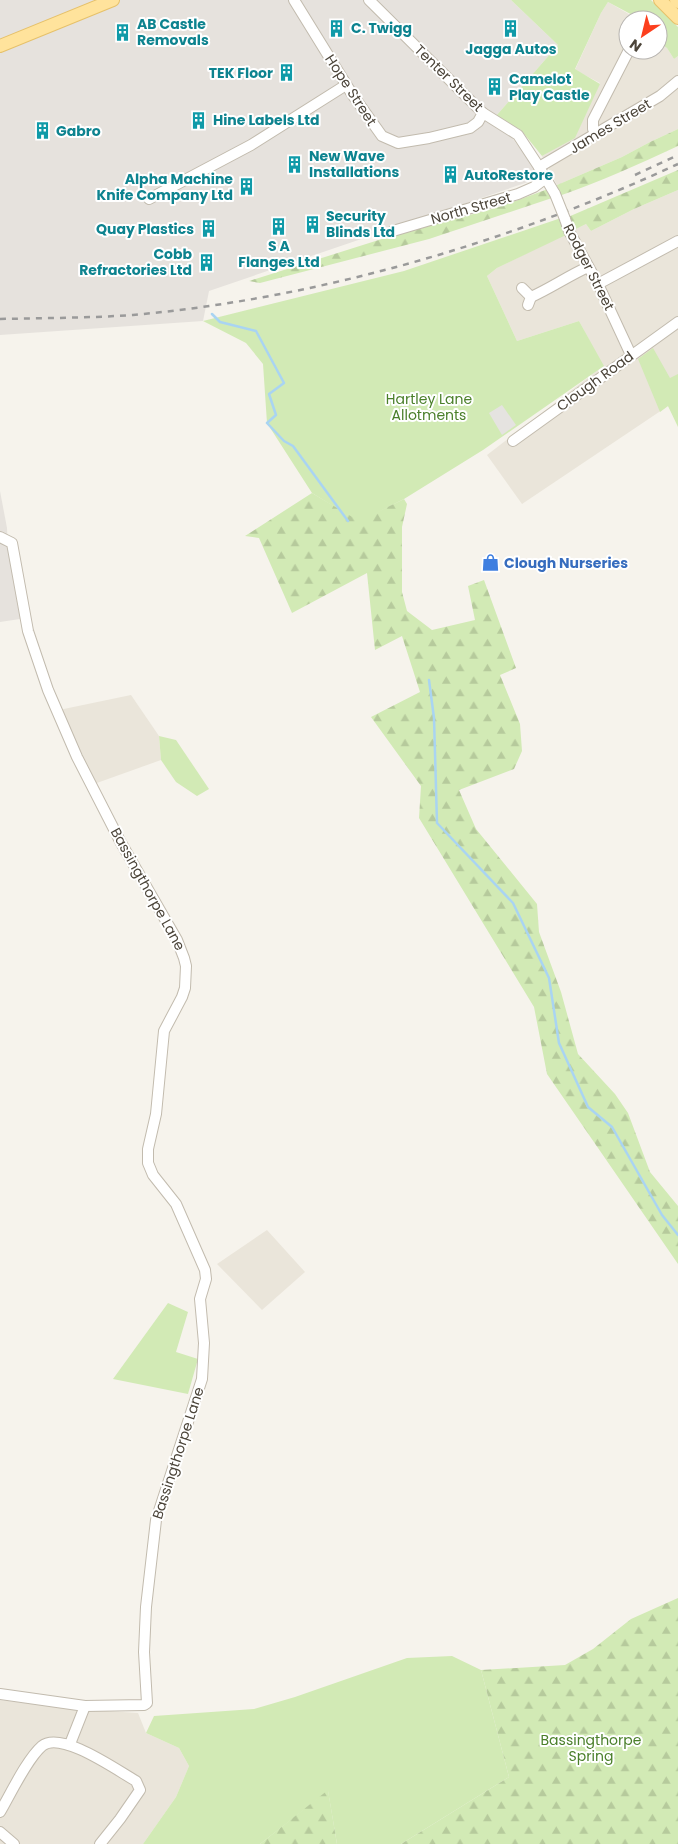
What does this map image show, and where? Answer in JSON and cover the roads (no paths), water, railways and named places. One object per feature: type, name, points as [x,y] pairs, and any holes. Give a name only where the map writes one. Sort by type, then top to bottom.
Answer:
[{"type":"main road","points":[[0,46],[113,0]]},
{"type":"main road","points":[[660,0],[678,18]]},
{"type":"street","name":"Hope Street","points":[[294,0],[346,85],[382,136],[398,143],[429,138],[470,128],[478,122],[484,113]]},
{"type":"street","name":"Tenter Street","points":[[369,0],[484,113],[518,135],[546,178]]},
{"type":"street","points":[[596,134],[593,129],[593,120],[625,60]]},
{"type":"street","name":"James Street","points":[[539,167],[660,96],[678,82]]},
{"type":"street","points":[[150,199],[251,145],[346,85]]},
{"type":"street","name":"Rodger Street","points":[[546,178],[569,232],[598,284],[632,355]]},
{"type":"street","name":"North Street","points":[[393,231],[518,194],[534,187],[546,178]]},
{"type":"street","points":[[598,284],[678,241]]},
{"type":"street","points":[[522,288],[530,301],[563,278],[588,267]]},
{"type":"street","name":"Clough Road","points":[[513,441],[678,322]]},
{"type":"street","name":"Bassingthorpe Lane","points":[[0,537],[12,543],[28,631],[48,690],[77,757],[120,841],[177,940],[186,966],[185,988],[182,997],[164,1031],[156,1114],[148,1149],[148,1163],[153,1175],[176,1204],[205,1270],[206,1279],[200,1299],[204,1343],[202,1379],[156,1520],[146,1607],[144,1652],[147,1703],[144,1705],[86,1706]]},
{"type":"street","points":[[0,1694],[86,1706],[70,1744]]},
{"type":"street","points":[[0,1812],[29,1763],[42,1746],[51,1742],[70,1744],[136,1782],[140,1790],[100,1844]]},
{"type":"street","points":[[0,1832],[14,1844]]},
{"type":"waterway","points":[[212,314],[220,322],[256,331],[284,383],[269,394],[276,415],[267,423],[284,441],[293,446],[348,521]]},
{"type":"waterway","points":[[429,680],[434,718],[437,823],[513,903],[549,978],[559,1043],[588,1107],[612,1127],[662,1215],[678,1235]]},
{"type":"railway","points":[[635,175],[678,155]]},
{"type":"railway","points":[[0,319],[133,315],[203,307],[343,281],[412,263],[547,219],[678,164]]},
{"type":"place","name":"C. Twigg","points":[[337,28]]},
{"type":"place","name":"Jagga Autos","points":[[511,29]]},
{"type":"place","name":"AB Castle Removals","points":[[123,32]]},
{"type":"place","name":"TEK Floor","points":[[287,73]]},
{"type":"place","name":"Camelot Play Castle","points":[[495,87]]},
{"type":"place","name":"Hine Labels Ltd","points":[[199,120]]},
{"type":"place","name":"Gabro","points":[[42,131]]},
{"type":"place","name":"New Wave Installations","points":[[295,164]]},
{"type":"place","name":"AutoRestore","points":[[450,175]]},
{"type":"place","name":"Alpha Machine Knife Company Ltd","points":[[247,187]]},
{"type":"place","name":"Security Blinds Ltd","points":[[312,224]]},
{"type":"place","name":"S A Flanges Ltd","points":[[279,226]]},
{"type":"place","name":"Quay Plastics","points":[[208,229]]},
{"type":"place","name":"Cobb Refractories Ltd","points":[[206,262]]},
{"type":"place","name":"Clough Nurseries","points":[[490,563]]},
{"type":"park label","name":"Hartley Lane Allotments","points":[[429,408]]},
{"type":"park label","name":"Bassingthorpe Spring","points":[[591,1748]]}]
